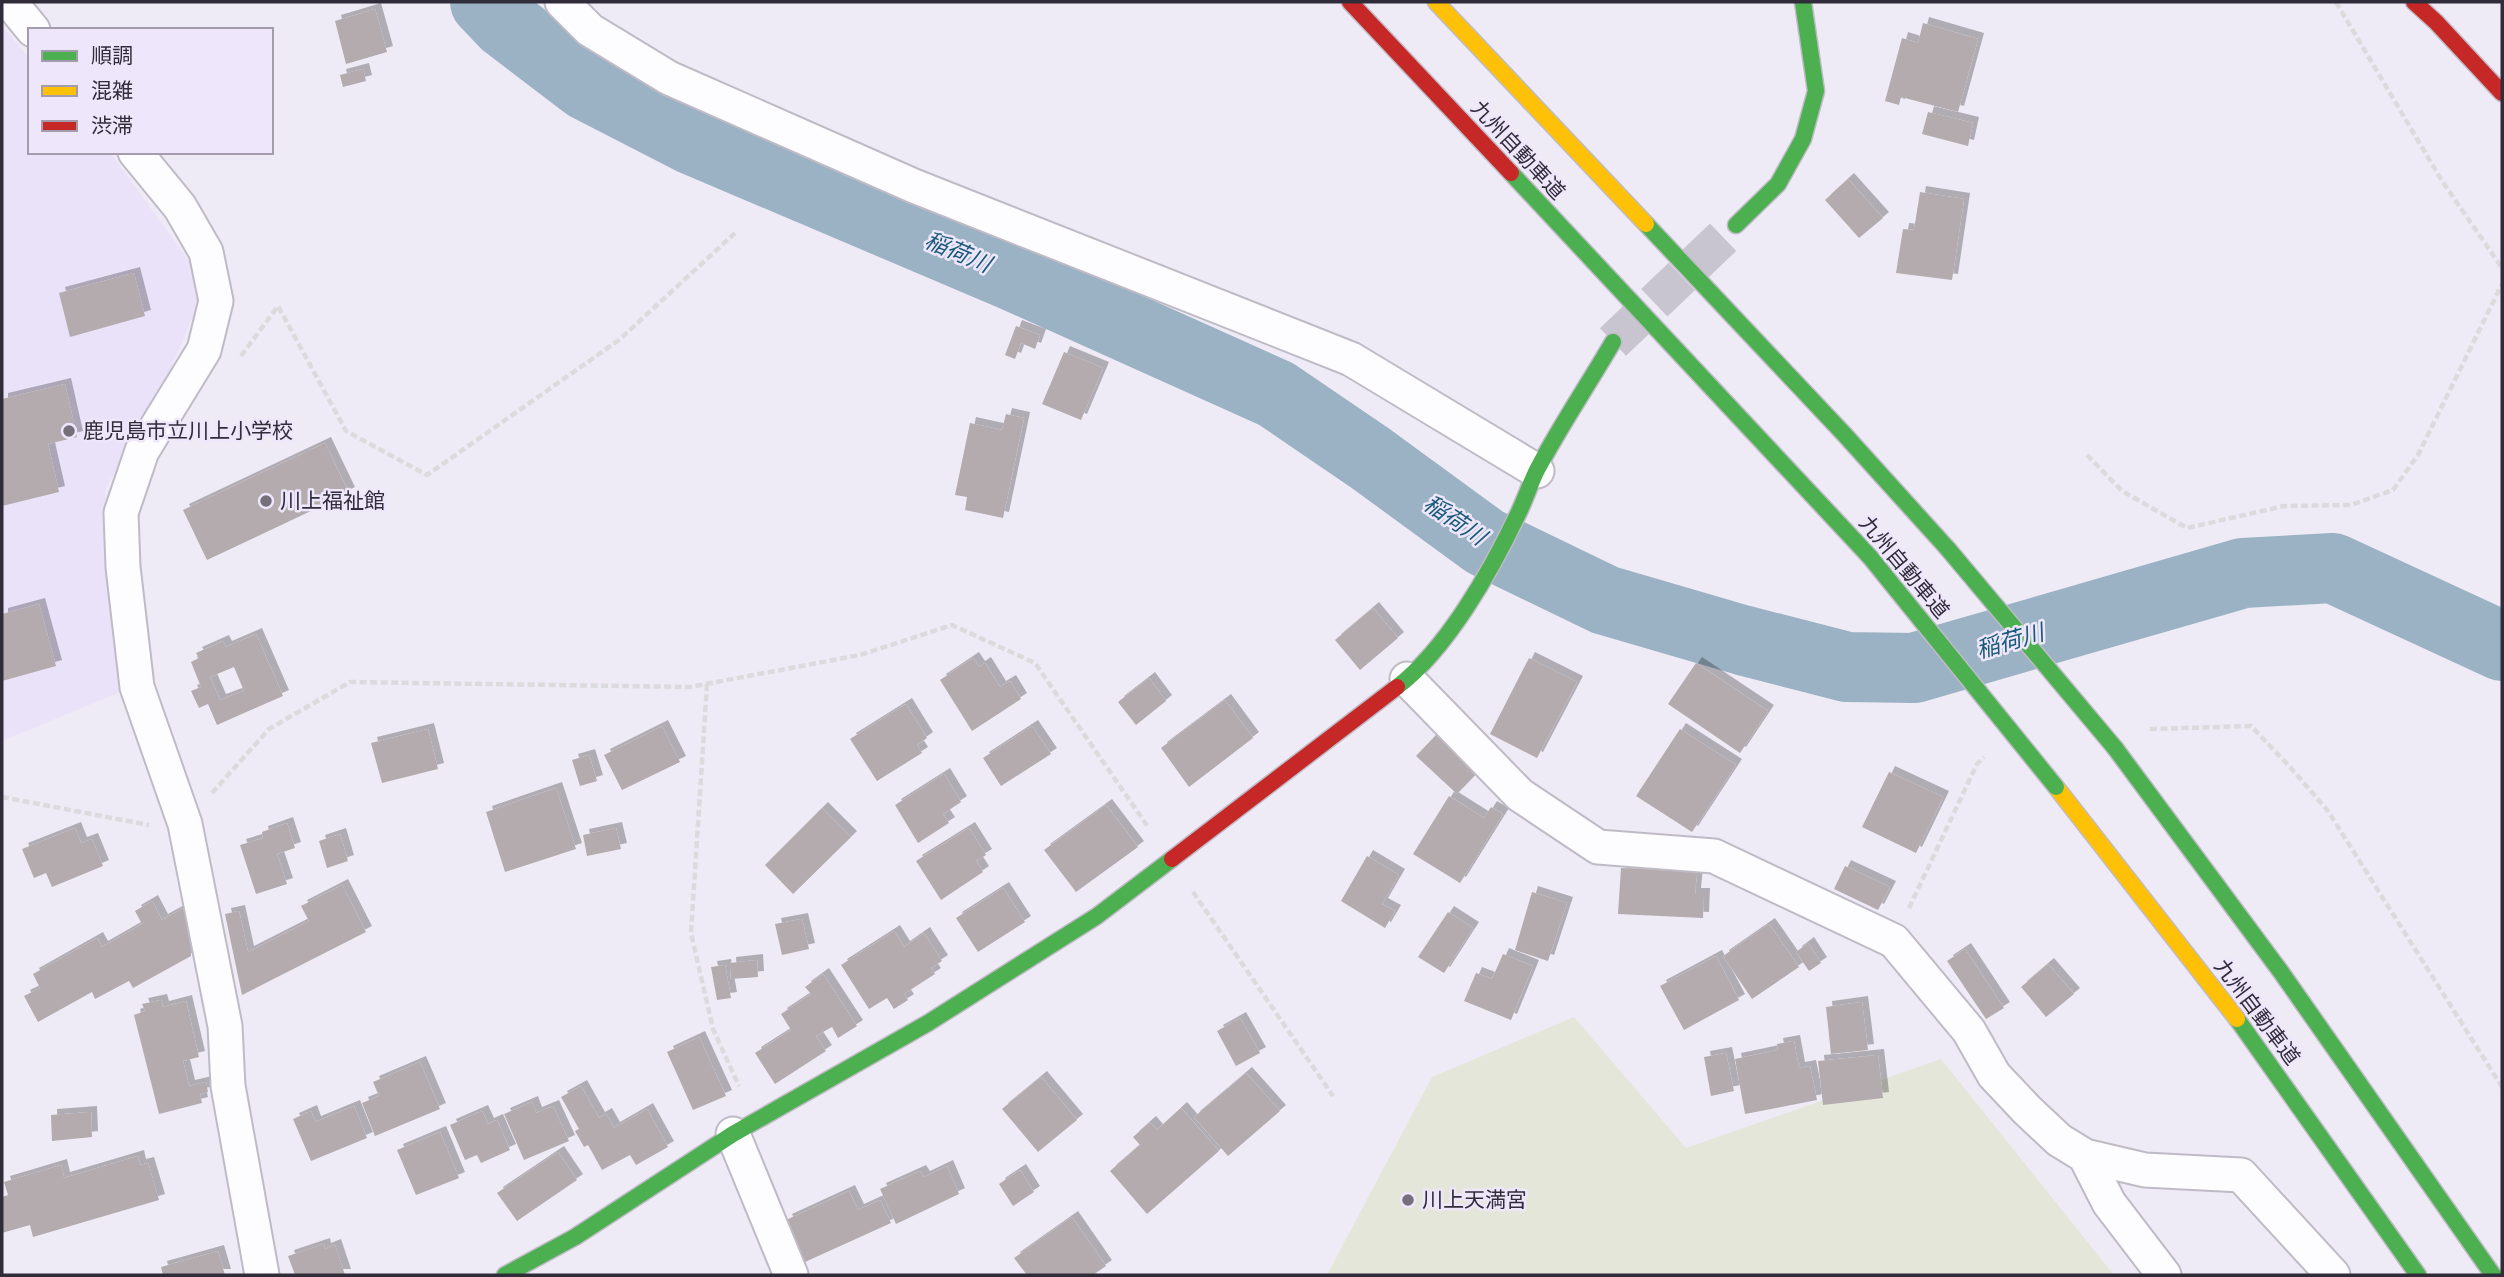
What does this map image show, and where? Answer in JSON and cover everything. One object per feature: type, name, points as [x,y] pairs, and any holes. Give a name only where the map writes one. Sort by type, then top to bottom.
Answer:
[{"type":"main road","name":"九州自動車道","points":[[1350,2],[1870,557],[2056,787],[2250,1035],[2418,1275]]},
{"type":"main road","name":"九州自動車道","points":[[1436,2],[1844,434],[1948,550],[2115,748],[2281,972],[2493,1275]]},
{"type":"main road","points":[[1736,225],[1778,184],[1803,139],[1816,91],[1802,2]]},
{"type":"main road","points":[[2414,2],[2502,93]]},
{"type":"main road","points":[[505,1275],[575,1237],[744,1128],[928,1023],[1097,916],[1407,679],[1442,639],[1485,578],[1537,471],[1613,342]]},
{"type":"street","points":[[10,2],[31,28]]},
{"type":"street","points":[[562,2],[590,30],[669,78],[914,186],[1351,359],[1537,471]]},
{"type":"street","points":[[137,154],[180,207],[206,252],[215,301],[204,350],[142,451],[121,513],[123,567],[137,687],[185,824],[225,1026],[228,1086],[262,1275]]},
{"type":"street","points":[[1407,679],[1520,795],[1598,847],[1714,856],[1894,941],[1969,1031],[1994,1075],[2059,1140],[2085,1156],[2145,1170],[2241,1175],[2333,1275]]},
{"type":"street","points":[[744,1128],[791,1275]]},
{"type":"street","points":[[2085,1156],[2109,1203],[2164,1275]]},
{"type":"path","points":[[2336,2],[2442,181],[2502,268]]},
{"type":"path","points":[[240,357],[278,306],[345,431],[427,475],[619,340],[735,233]]},
{"type":"path","points":[[2087,455],[2122,491],[2187,528],[2284,506],[2351,505],[2393,490],[2418,455],[2502,284]]},
{"type":"path","points":[[2,797],[171,830],[185,824],[269,729],[350,682],[690,687],[860,655],[951,625],[1035,663],[1334,1096]]},
{"type":"path","points":[[707,684],[691,933],[713,1029],[744,1128]]},
{"type":"shaded area","name":"鹿児島市立川上小学校","points":[[2,26],[28,57],[28,154],[111,154],[191,264],[198,305],[169,372],[105,490],[123,691],[2,741]]},
{"type":"shaded area","points":[[1574,1017],[1686,1148],[1941,1059],[2114,1275],[1327,1275],[1432,1077]]},
{"type":"building","points":[[375,9],[387,52],[346,64],[335,21]]},
{"type":"building","points":[[1923,23],[1978,39],[1958,112],[1901,97],[1899,105],[1885,101],[1902,38],[1918,43]]},
{"type":"building","points":[[363,69],[366,81],[343,87],[340,75]]},
{"type":"building","points":[[1928,112],[1973,123],[1968,146],[1922,134]]},
{"type":"building","points":[[1848,179],[1883,218],[1859,238],[1825,200]]},
{"type":"building","points":[[1920,192],[1964,199],[1952,280],[1896,273],[1903,229],[1914,230]]},
{"type":"building","points":[[134,273],[145,316],[70,337],[59,293]]},
{"type":"building","points":[[1016,326],[1040,335],[1035,349],[1021,343],[1015,359],[1005,355]]},
{"type":"building","points":[[1064,352],[1103,368],[1081,420],[1042,404]]},
{"type":"building","points":[[65,384],[77,437],[48,444],[59,492],[2,506],[2,399]]},
{"type":"building","points":[[1006,414],[1024,418],[1003,518],[965,510],[967,497],[955,495],[970,423],[1002,430]]},
{"type":"building","name":"川上福祉館","points":[[325,443],[349,493],[207,560],[183,510]]},
{"type":"building","points":[[39,604],[56,666],[2,681],[2,614]]},
{"type":"building","points":[[1373,608],[1398,638],[1360,670],[1335,640]]},
{"type":"building","points":[[256,634],[283,696],[217,725],[208,704],[199,708],[191,691],[201,687],[191,662],[199,658],[196,653],[223,641],[226,647]],"holes":[[[234,667],[244,691],[220,700],[210,677]]]},
{"type":"building","points":[[973,658],[979,667],[985,663],[1000,687],[1010,681],[1021,699],[972,731],[940,680]]},
{"type":"building","points":[[1529,658],[1577,682],[1537,758],[1490,734]]},
{"type":"building","points":[[1696,663],[1768,711],[1740,753],[1668,704]]},
{"type":"building","points":[[1149,678],[1166,701],[1136,725],[1118,702]]},
{"type":"building","points":[[1225,700],[1253,738],[1189,787],[1161,748]]},
{"type":"building","points":[[906,704],[927,738],[917,745],[922,753],[877,781],[850,739]]},
{"type":"building","points":[[662,726],[680,762],[622,790],[604,755]]},
{"type":"building","points":[[1032,726],[1051,754],[1001,786],[983,758]]},
{"type":"building","points":[[428,729],[438,769],[382,783],[371,743]]},
{"type":"building","points":[[1680,729],[1736,765],[1692,832],[1636,796]]},
{"type":"building","points":[[1436,735],[1477,773],[1457,794],[1416,756]]},
{"type":"building","points":[[589,755],[597,781],[580,786],[572,760]]},
{"type":"building","points":[[1889,772],[1943,797],[1916,853],[1862,827]]},
{"type":"building","points":[[944,774],[961,802],[943,814],[949,823],[918,843],[895,805]]},
{"type":"building","points":[[556,788],[576,849],[505,872],[486,812]]},
{"type":"building","points":[[1449,796],[1484,818],[1491,807],[1503,814],[1460,883],[1413,854]]},
{"type":"building","points":[[1106,805],[1138,847],[1076,892],[1044,850]]},
{"type":"building","points":[[822,808],[851,837],[793,894],[765,865]]},
{"type":"building","points":[[287,823],[295,848],[277,854],[287,884],[256,894],[240,845],[263,838],[262,832]]},
{"type":"building","points":[[75,828],[81,843],[92,839],[103,866],[52,887],[46,873],[34,878],[22,849]]},
{"type":"building","points":[[616,828],[621,849],[587,856],[583,835]]},
{"type":"building","points":[[969,828],[986,855],[976,861],[983,872],[941,900],[916,861]]},
{"type":"building","points":[[340,834],[348,861],[327,868],[319,841]]},
{"type":"building","points":[[1367,856],[1399,875],[1382,904],[1395,911],[1385,928],[1341,901]]},
{"type":"building","points":[[1845,866],[1890,887],[1878,910],[1834,889]]},
{"type":"building","points":[[1621,868],[1697,872],[1695,894],[1704,894],[1703,918],[1618,914]]},
{"type":"building","points":[[342,885],[366,932],[242,995],[225,914],[239,911],[248,952],[309,921],[301,906]]},
{"type":"building","points":[[1003,888],[1025,922],[978,952],[956,918]]},
{"type":"building","points":[[1532,892],[1567,903],[1548,961],[1515,950]]},
{"type":"building","points":[[152,901],[162,920],[189,905],[191,956],[133,988],[129,981],[95,999],[92,992],[38,1022],[24,996],[40,988],[33,974],[97,938],[102,947],[142,924],[135,911]]},
{"type":"building","points":[[1448,912],[1473,928],[1444,973],[1418,957]]},
{"type":"building","points":[[802,919],[809,949],[782,955],[775,924]]},
{"type":"building","points":[[1769,924],[1799,967],[1752,999],[1723,956]]},
{"type":"building","points":[[894,931],[904,947],[924,933],[942,961],[931,968],[935,974],[904,994],[908,1000],[894,1009],[887,998],[869,1009],[841,965]]},
{"type":"building","points":[[1808,943],[1821,963],[1809,971],[1796,952]]},
{"type":"building","points":[[1965,949],[2004,1008],[1986,1019],[1947,961]]},
{"type":"building","points":[[1503,954],[1533,966],[1511,1020],[1464,1001],[1476,973],[1492,979]]},
{"type":"building","points":[[1716,956],[1739,1000],[1684,1030],[1660,986]]},
{"type":"building","points":[[757,960],[758,977],[731,979],[730,963]]},
{"type":"building","points":[[2048,964],[2074,994],[2046,1017],[2021,987]]},
{"type":"building","points":[[725,965],[731,998],[717,1000],[711,967]]},
{"type":"building","points":[[823,974],[857,1026],[838,1038],[832,1027],[816,1036],[826,1051],[775,1084],[755,1053],[791,1030],[781,1014],[811,994],[805,987]]},
{"type":"building","points":[[161,1000],[163,1007],[186,1001],[199,1057],[183,1061],[189,1086],[206,1082],[208,1092],[200,1094],[202,1103],[159,1114],[134,1015],[145,1011],[142,1004]]},
{"type":"building","points":[[1862,1002],[1868,1050],[1831,1054],[1826,1007]]},
{"type":"building","points":[[1240,1018],[1260,1053],[1236,1066],[1217,1031]]},
{"type":"building","points":[[699,1037],[726,1096],[693,1110],[667,1052]]},
{"type":"building","points":[[1794,1041],[1799,1068],[1810,1066],[1817,1100],[1745,1114],[1735,1059],[1778,1050],[1777,1044]]},
{"type":"building","points":[[1726,1053],[1734,1091],[1711,1096],[1704,1057]]},
{"type":"building","points":[[1878,1055],[1883,1098],[1823,1105],[1818,1061]]},
{"type":"building","points":[[420,1062],[440,1109],[375,1136],[362,1103],[379,1096],[373,1082]]},
{"type":"building","points":[[1246,1073],[1280,1111],[1228,1156],[1194,1117]]},
{"type":"building","points":[[1041,1077],[1077,1120],[1038,1152],[1002,1109]]},
{"type":"building","points":[[581,1086],[599,1118],[606,1114],[614,1128],[647,1109],[668,1147],[636,1165],[630,1155],[602,1170],[588,1145],[584,1147],[575,1131],[579,1129],[561,1097]]},
{"type":"building","points":[[532,1102],[536,1113],[553,1106],[569,1141],[524,1160],[504,1114]]},
{"type":"building","points":[[354,1106],[367,1138],[311,1161],[293,1119],[311,1111],[315,1122]]},
{"type":"building","points":[[1181,1108],[1219,1151],[1147,1214],[1110,1171],[1140,1145],[1133,1137],[1150,1122],[1157,1130]]},
{"type":"building","points":[[482,1111],[488,1124],[497,1120],[510,1150],[481,1163],[477,1155],[465,1160],[450,1125]]},
{"type":"building","points":[[91,1112],[92,1137],[52,1141],[51,1115]]},
{"type":"building","points":[[440,1132],[459,1178],[416,1195],[397,1150]]},
{"type":"building","points":[[558,1152],[577,1180],[517,1221],[497,1193]]},
{"type":"building","points":[[138,1156],[140,1165],[148,1163],[159,1200],[33,1237],[30,1225],[2,1233],[2,1197],[8,1195],[4,1182],[61,1165],[64,1178]]},
{"type":"building","points":[[947,1166],[959,1194],[896,1224],[880,1189],[920,1171],[924,1177]]},
{"type":"building","points":[[1020,1170],[1034,1192],[1013,1206],[999,1184]]},
{"type":"building","points":[[849,1191],[858,1210],[880,1200],[891,1223],[805,1262],[786,1220]]},
{"type":"building","points":[[1072,1217],[1106,1266],[1093,1275],[1027,1275],[1014,1258]]},
{"type":"building","points":[[324,1244],[325,1249],[335,1245],[345,1275],[295,1275],[288,1256]]},
{"type":"building","points":[[218,1251],[225,1275],[163,1275],[161,1267]]},
{"type":"waterway","name":"稲荷川","points":[[485,2],[506,24],[586,85],[693,140],[1011,275],[1276,394],[1485,542],[1605,600],[1847,667],[1914,668],[2243,573],[2333,568],[2502,646]]},
{"type":"tunnel","points":[[1613,342],[1736,225]]},
{"type":"traffic: fast","points":[[1736,225],[1778,184],[1803,139],[1816,91],[1803,2]]},
{"type":"traffic: fast","points":[[1511,173],[1870,557]]},
{"type":"traffic: fast","points":[[1646,224],[1948,549]]},
{"type":"traffic: fast","points":[[1397,687],[1433,652],[1466,608],[1521,509],[1534,475],[1613,342]]},
{"type":"traffic: fast","points":[[1948,549],[2115,748]]},
{"type":"traffic: fast","points":[[1870,557],[2056,787]]},
{"type":"traffic: fast","points":[[2115,748],[2281,972],[2493,1275]]},
{"type":"traffic: fast","points":[[505,1275],[575,1237],[733,1134],[928,1023],[1097,916],[1172,859]]},
{"type":"traffic: fast","points":[[2237,1019],[2418,1275]]},
{"type":"traffic: slow","points":[[1436,2],[1646,224]]},
{"type":"traffic: slow","points":[[2056,787],[2237,1019]]},
{"type":"traffic: jam","points":[[1350,2],[1511,173]]},
{"type":"traffic: jam","points":[[2414,2],[2502,93]]},
{"type":"traffic: jam","points":[[1172,859],[1397,687]]},
{"type":"place","name":"鹿児島市立川上小学校","points":[[69,431]]},
{"type":"place","name":"川上福祉館","points":[[266,501]]},
{"type":"place","name":"川上天満宮","points":[[1408,1200]]}]
